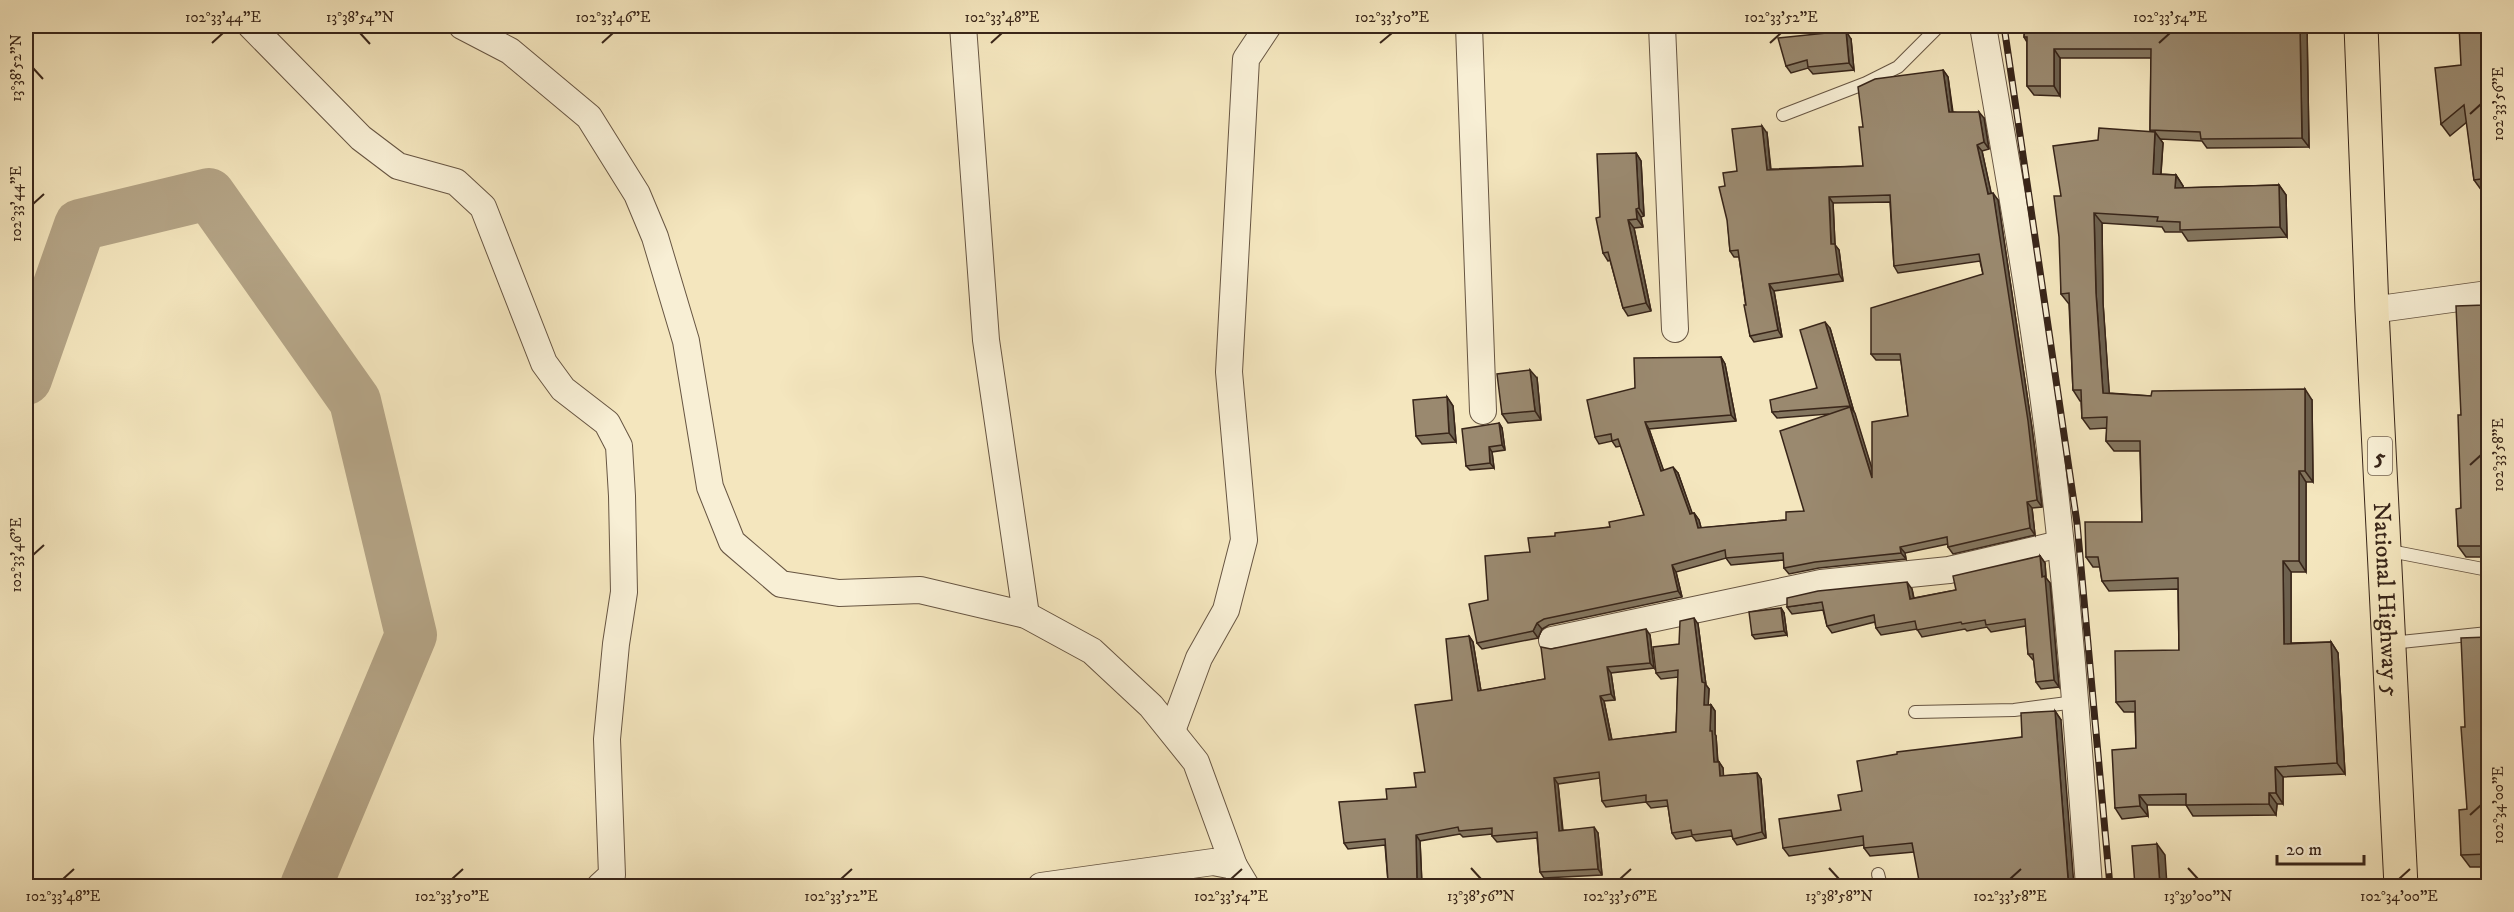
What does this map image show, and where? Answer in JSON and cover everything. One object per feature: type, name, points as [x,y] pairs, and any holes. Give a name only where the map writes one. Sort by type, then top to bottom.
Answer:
[{"type":"highway","name":"National Highway 5","points":[[2361,26],[2372,310],[2401,886]]},
{"type":"street","points":[[251,26],[361,138],[398,166],[456,182],[483,207],[544,363],[563,389],[607,423],[619,446],[624,592],[616,644],[607,739],[612,875],[600,886]]},
{"type":"street","points":[[462,26],[510,51],[589,117],[637,194],[655,237],[686,341],[710,487],[732,542],[780,585],[839,593],[920,590],[1026,615],[1092,651],[1151,706],[1196,762],[1240,876]]},
{"type":"street","points":[[963,26],[986,340],[1026,615]]},
{"type":"street","points":[[1172,732],[1198,658],[1226,610],[1244,540],[1229,372],[1246,59],[1268,26]]},
{"type":"street","points":[[1469,26],[1483,411]]},
{"type":"street","points":[[1662,26],[1675,329]]},
{"type":"street","points":[[1983,26],[2030,299],[2060,544],[2089,886]]},
{"type":"street","points":[[2372,310],[2488,294]]},
{"type":"street","points":[[1552,640],[1821,583],[1949,570],[2060,544]]},
{"type":"street","points":[[1041,886],[1213,862],[1240,876]]},
{"type":"lane","points":[[1783,115],[1898,67],[1939,26]]},
{"type":"lane","points":[[2384,550],[2488,570]]},
{"type":"lane","points":[[2389,643],[2488,633]]},
{"type":"lane","points":[[1915,712],[2014,710],[2075,702]]},
{"type":"building","points":[[2025,26],[2300,26],[2302,138],[2201,139],[2200,132],[2150,130],[2151,49],[2054,49],[2054,86],[2027,86]]},
{"type":"building","points":[[2459,26],[2488,26],[2488,178],[2474,180],[2464,105],[2441,124],[2435,68],[2461,65]]},
{"type":"building","points":[[1846,31],[1849,63],[1808,67],[1807,60],[1786,66],[1778,38]]},
{"type":"building","points":[[1943,70],[1949,112],[1979,112],[1984,142],[1977,145],[1988,194],[1993,193],[2028,421],[2037,500],[2027,502],[2030,528],[1948,547],[1947,537],[1900,547],[1901,553],[1815,562],[1784,568],[1783,553],[1726,558],[1725,550],[1672,565],[1678,591],[1544,619],[1537,623],[1533,631],[1477,643],[1469,604],[1488,600],[1485,556],[1530,552],[1528,538],[1610,527],[1609,522],[1644,515],[1618,439],[1612,441],[1611,434],[1595,437],[1587,400],[1635,388],[1634,358],[1721,357],[1731,415],[1645,422],[1661,471],[1673,467],[1690,514],[1694,513],[1698,528],[1786,520],[1786,512],[1804,511],[1780,431],[1850,407],[1872,478],[1872,422],[1908,416],[1900,354],[1871,354],[1871,308],[1983,274],[1979,254],[1894,266],[1890,195],[1829,197],[1831,244],[1835,244],[1839,274],[1769,284],[1778,330],[1750,336],[1738,250],[1730,251],[1727,220],[1719,187],[1725,186],[1723,173],[1737,171],[1732,129],[1762,126],[1767,170],[1863,166],[1859,127],[1863,127],[1858,87],[1875,79]]},
{"type":"building","points":[[2099,128],[2155,132],[2153,174],[2176,175],[2175,188],[2279,185],[2280,227],[2180,230],[2180,222],[2157,221],[2158,217],[2094,213],[2096,293],[2103,393],[2151,396],[2152,391],[2305,389],[2305,471],[2299,471],[2299,561],[2283,561],[2284,644],[2331,642],[2337,763],[2275,767],[2276,793],[2269,793],[2269,804],[2186,805],[2186,794],[2139,795],[2140,806],[2115,808],[2112,750],[2136,748],[2135,701],[2116,702],[2115,651],[2179,650],[2178,578],[2102,581],[2098,557],[2086,557],[2085,522],[2142,522],[2140,441],[2106,441],[2107,417],[2082,418],[2081,390],[2073,390],[2069,293],[2061,294],[2059,237],[2054,196],[2061,196],[2053,146],[2098,140]]},
{"type":"building","points":[[1636,153],[1639,208],[1636,209],[1637,219],[1628,220],[1646,303],[1623,308],[1608,252],[1603,253],[1596,218],[1600,217],[1597,154]]},
{"type":"building","points":[[2485,300],[2488,300],[2488,546],[2458,546],[2456,509],[2461,508],[2458,415],[2461,415],[2456,306],[2485,305]]},
{"type":"building","points":[[1825,322],[1850,406],[1772,412],[1770,400],[1817,388],[1800,330]]},
{"type":"building","points":[[1530,370],[1535,411],[1502,414],[1497,374]]},
{"type":"building","points":[[1447,397],[1449,433],[1416,436],[1413,400]]},
{"type":"building","points":[[1499,423],[1502,445],[1489,447],[1490,463],[1466,466],[1462,429]]},
{"type":"building","points":[[2040,556],[2042,577],[2045,576],[2054,680],[2036,682],[2033,654],[2028,654],[2025,619],[1986,625],[1985,620],[1962,624],[1961,622],[1917,630],[1915,621],[1876,628],[1874,615],[1827,626],[1822,602],[1787,607],[1787,598],[1818,591],[1907,582],[1910,599],[1956,590],[1953,576]]},
{"type":"building","points":[[1781,608],[1784,631],[1752,635],[1749,612]]},
{"type":"building","points":[[1694,618],[1702,682],[1705,683],[1704,705],[1711,705],[1710,731],[1712,731],[1714,762],[1719,762],[1720,776],[1757,773],[1762,832],[1733,839],[1731,830],[1692,835],[1691,830],[1672,833],[1667,800],[1646,802],[1646,795],[1602,801],[1599,772],[1554,778],[1559,831],[1594,827],[1598,869],[1540,872],[1537,832],[1492,836],[1492,828],[1459,831],[1458,827],[1416,835],[1417,881],[1388,881],[1385,839],[1344,843],[1339,802],[1387,799],[1386,789],[1416,787],[1414,773],[1425,772],[1415,705],[1452,700],[1446,639],[1469,636],[1478,691],[1545,679],[1541,647],[1551,649],[1646,629],[1650,663],[1607,667],[1611,694],[1600,696],[1609,740],[1676,732],[1678,670],[1656,673],[1653,647],[1679,644],[1680,621]]},
{"type":"building","points":[[2488,637],[2488,854],[2461,855],[2459,810],[2467,809],[2461,727],[2465,727],[2461,638]]},
{"type":"building","points":[[2055,711],[2068,878],[2071,886],[1920,886],[1912,843],[1864,848],[1863,836],[1783,848],[1779,819],[1841,810],[1838,795],[1862,791],[1857,761],[1897,754],[1897,752],[2022,737],[2021,713]]},
{"type":"building","points":[[2157,844],[2160,886],[2135,886],[2132,846]]},
{"type":"waterway","points":[[26,379],[80,225],[209,194],[355,401],[411,635],[306,886]]},
{"type":"railway","points":[[2004,26],[2077,523],[2110,886]]}]
